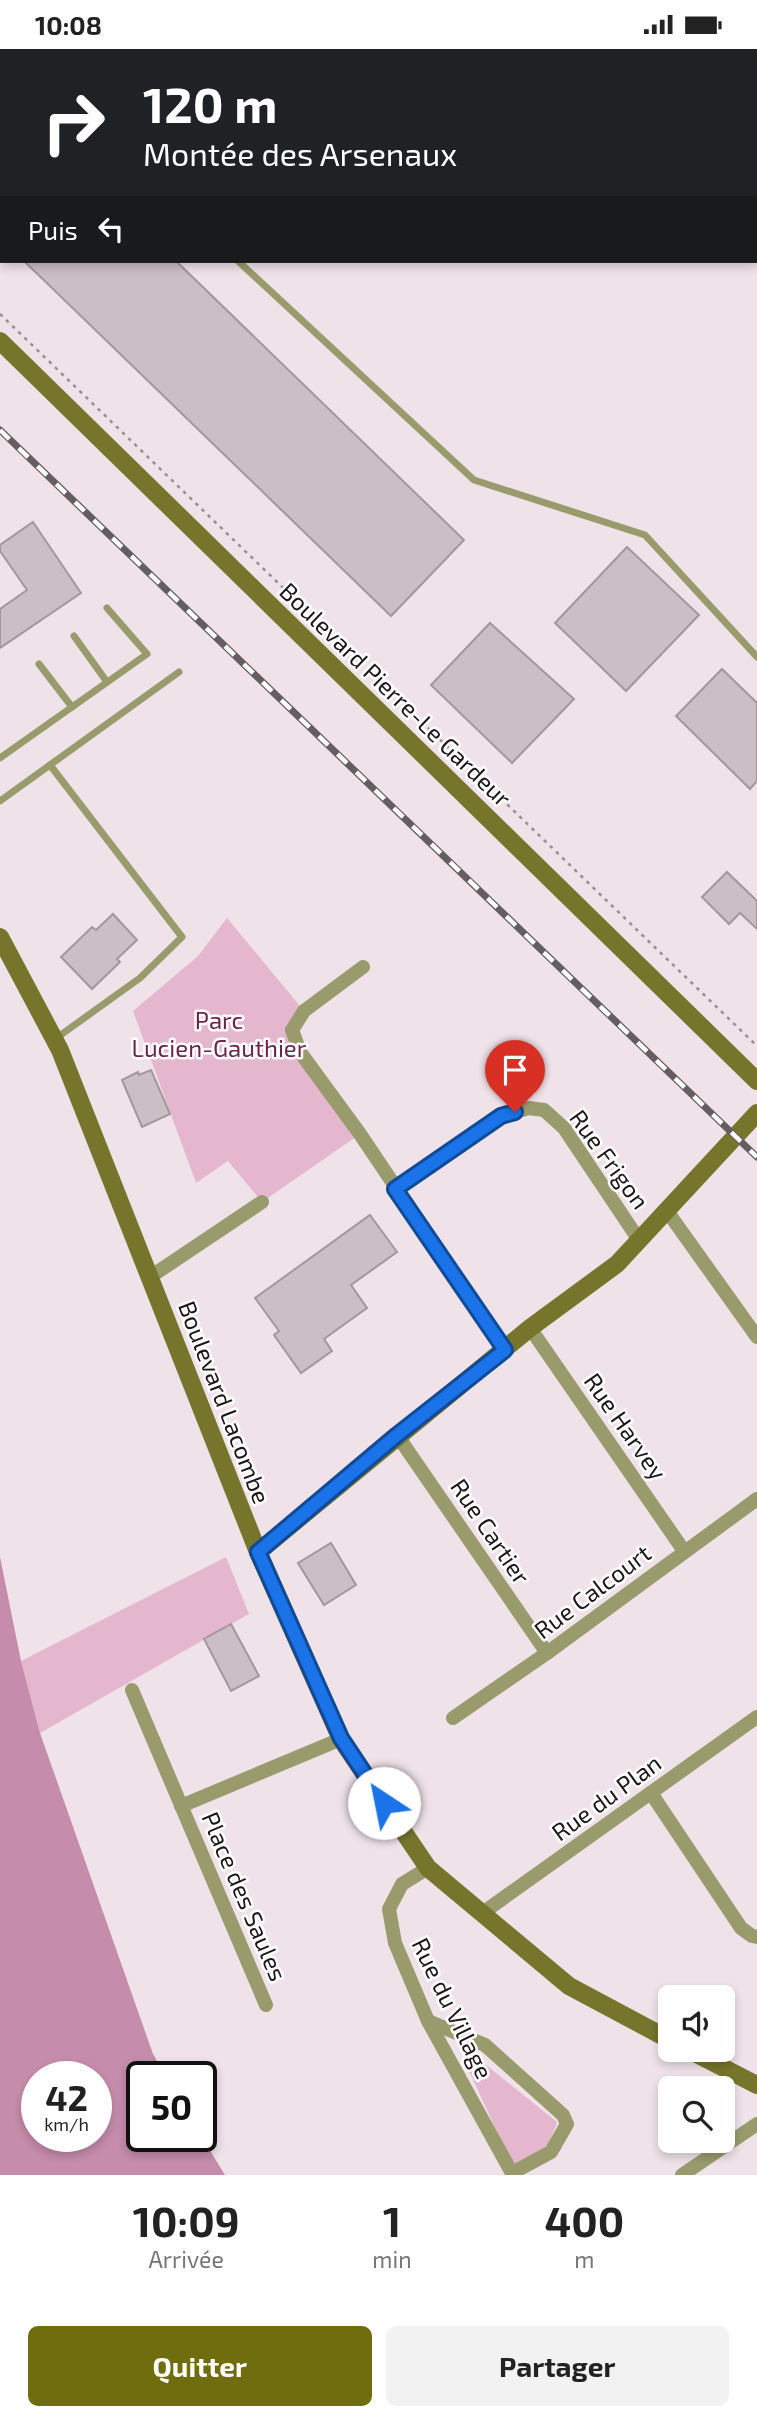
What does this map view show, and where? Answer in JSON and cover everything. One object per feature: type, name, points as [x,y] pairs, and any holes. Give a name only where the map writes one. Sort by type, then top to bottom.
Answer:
[{"type":"street","name":"Boulevard Pierre-Le Gardeur","points":[[0,341],[757,1081]]},
{"type":"street","name":"Boulevard Lacombe","points":[[0,937],[55,1039],[258,1552],[341,1738],[428,1868],[569,1986],[658,2034]]},
{"type":"street","points":[[363,967],[304,1011],[292,1030],[300,1052],[360,1134],[505,1350]]},
{"type":"street","name":"Rue Frigon","points":[[395,1189],[501,1116],[529,1108],[544,1110],[564,1128],[639,1240]]},
{"type":"street","points":[[258,1552],[530,1328],[617,1264],[757,1113]]},
{"type":"street","points":[[150,1276],[262,1202]]},
{"type":"street","name":"Rue Frigon","points":[[667,1211],[757,1337]]},
{"type":"street","name":"Rue Harvey","points":[[530,1328],[684,1551]]},
{"type":"street","name":"Rue Cartier","points":[[397,1435],[547,1653]]},
{"type":"street","name":"Rue Calcourt","points":[[453,1718],[547,1653],[757,1499]]},
{"type":"street","name":"Place des Saules","points":[[132,1690],[266,2005]]},
{"type":"street","name":"Rue du Plan","points":[[481,1914],[757,1717]]},
{"type":"street","name":"Place des Saules","points":[[181,1806],[341,1738]]},
{"type":"street","points":[[651,1793],[741,1928],[757,1937]]},
{"type":"street","name":"Rue du Village","points":[[428,1868],[402,1884],[389,1909],[395,1943],[428,2021],[512,2174]]},
{"type":"street","points":[[428,2021],[485,2045],[563,2115],[567,2124],[551,2152],[512,2174]]},
{"type":"street","points":[[712,2062],[757,2085]]},
{"type":"street","points":[[682,2175],[757,2124]]},
{"type":"lane","points":[[240,263],[474,480],[645,534],[757,657]]},
{"type":"lane","points":[[0,758],[147,654],[107,608]]},
{"type":"lane","points":[[75,636],[107,682]]},
{"type":"lane","points":[[39,664],[72,707]]},
{"type":"lane","points":[[0,801],[178,671]]},
{"type":"lane","points":[[50,765],[182,937],[140,978],[55,1039]]},
{"type":"path","points":[[0,314],[757,1046]]},
{"type":"green space","name":"Parc Lucien-Gauthier","points":[[227,918],[304,1011],[292,1030],[360,1134],[262,1202],[228,1161],[196,1183],[133,1011],[198,956]]},
{"type":"green space","points":[[226,1557],[249,1614],[40,1733],[21,1661]]},
{"type":"green space","points":[[470,2052],[557,2122],[542,2151],[512,2164],[463,2058]]},
{"type":"shaded area","points":[[0,1557],[21,1661],[40,1733],[157,2061],[126,2061],[126,2152],[211,2152],[225,2175],[0,2175]]},
{"type":"building","points":[[26,263],[178,263],[464,540],[391,616]]},
{"type":"building","points":[[33,522],[81,593],[0,648],[0,609],[27,590],[0,551],[0,545]]},
{"type":"building","points":[[627,547],[699,615],[626,691],[555,623]]},
{"type":"building","points":[[490,623],[574,699],[512,763],[431,685]]},
{"type":"building","points":[[722,669],[757,703],[757,781],[750,789],[676,716]]},
{"type":"building","points":[[727,872],[757,901],[757,929],[740,913],[729,924],[702,897]]},
{"type":"building","points":[[113,914],[137,940],[117,959],[120,962],[92,989],[61,957],[92,927],[96,930]]},
{"type":"building","points":[[151,1070],[170,1114],[142,1127],[122,1080],[138,1072],[139,1075]]},
{"type":"building","points":[[370,1215],[397,1252],[351,1285],[367,1308],[324,1339],[332,1351],[301,1373],[274,1335],[279,1331],[255,1298]]},
{"type":"building","points":[[331,1543],[356,1585],[324,1605],[298,1563]]},
{"type":"building","points":[[231,1624],[259,1676],[231,1691],[204,1639]]},
{"type":"railway","points":[[0,430],[757,1157]]},
{"type":"route","points":[[384,1803],[341,1738],[258,1552],[397,1435],[505,1350],[395,1189],[501,1116],[515,1112]]}]
